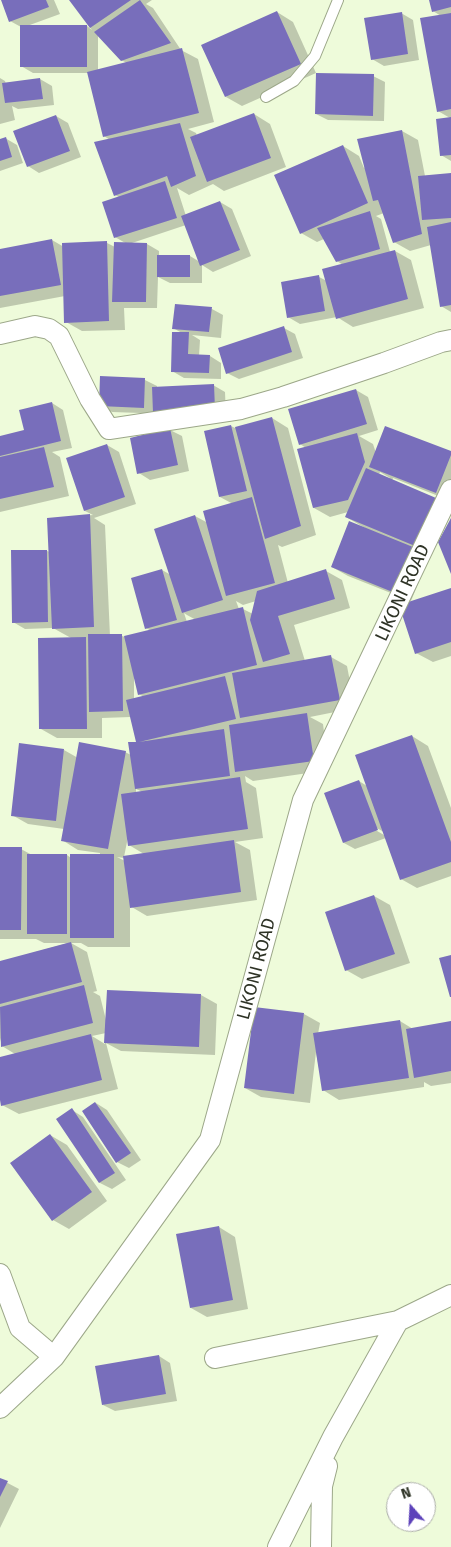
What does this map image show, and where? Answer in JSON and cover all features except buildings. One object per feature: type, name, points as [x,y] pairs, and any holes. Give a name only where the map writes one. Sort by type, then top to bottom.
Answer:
[{"type":"street","points":[[0,334],[35,326],[49,329],[59,336],[90,399],[109,429],[241,409],[283,397],[451,340]]},
{"type":"street","name":"LIKONI ROAD","points":[[0,1408],[54,1357],[210,1140],[303,800],[451,490]]},
{"type":"street","points":[[0,1274],[20,1328],[54,1357]]},
{"type":"street","points":[[215,1358],[398,1321],[451,1295]]},
{"type":"street","points":[[278,1547],[333,1437],[398,1321]]},
{"type":"street","points":[[321,1547],[322,1486],[333,1437]]},
{"type":"lane","points":[[266,97],[294,81],[315,56],[338,0]]}]
